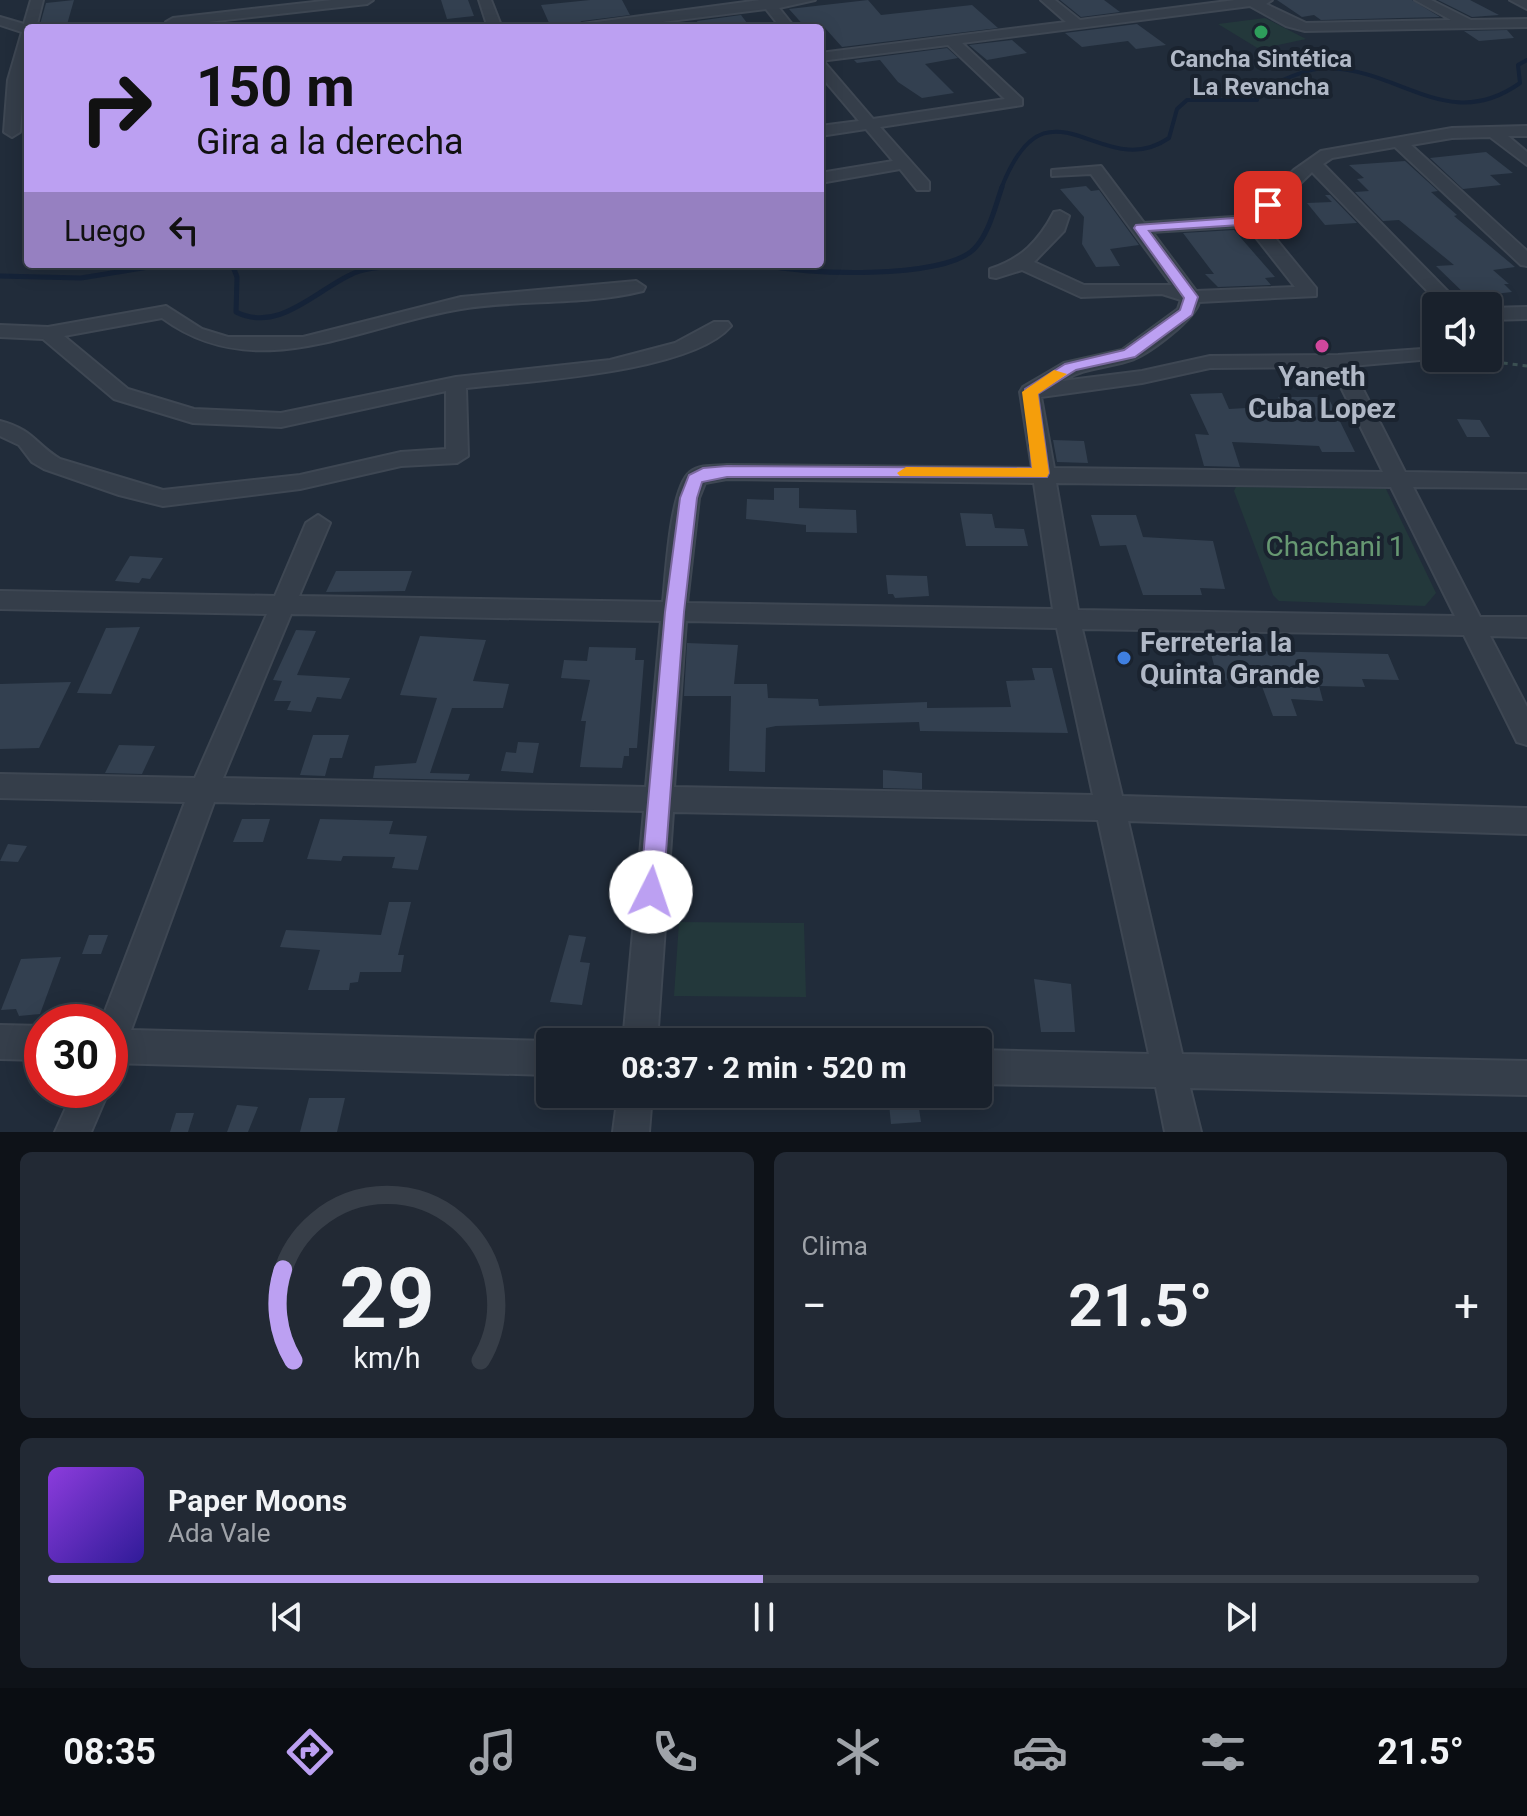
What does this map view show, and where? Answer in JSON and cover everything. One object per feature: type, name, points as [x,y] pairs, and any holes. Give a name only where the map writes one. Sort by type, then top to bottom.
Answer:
[{"type":"street","points":[[30,24],[37,0]]},
{"type":"street","points":[[172,24],[175,0]]},
{"type":"street","points":[[180,24],[367,0]]},
{"type":"street","points":[[485,0],[494,24]]},
{"type":"street","points":[[611,24],[768,2],[809,0]]},
{"type":"street","points":[[1047,0],[1078,25]]},
{"type":"street","points":[[1421,0],[1473,26]]},
{"type":"street","points":[[1516,0],[1527,5]]},
{"type":"street","points":[[824,57],[1256,1],[1291,23],[1305,27],[1527,23]]},
{"type":"street","points":[[768,2],[785,24]]},
{"type":"street","points":[[0,21],[24,29]]},
{"type":"street","points":[[824,130],[1017,102],[952,41]]},
{"type":"street","points":[[12,132],[21,98],[24,69]]},
{"type":"street","points":[[824,71],[923,186]]},
{"type":"street","points":[[1493,131],[1527,160]]},
{"type":"street","points":[[1140,228],[1252,221],[1327,154],[1452,133],[1527,131]]},
{"type":"street","points":[[1400,143],[1527,261]]},
{"type":"street","points":[[824,177],[902,164]]},
{"type":"street","points":[[1313,164],[1439,292]]},
{"type":"street","points":[[1058,173],[1095,169],[1191,297]]},
{"type":"street","points":[[996,273],[1023,264],[1058,227],[1060,216]]},
{"type":"street","points":[[1023,264],[1070,289],[1164,288],[1191,297],[1309,292],[1252,221]]},
{"type":"street","points":[[0,331],[48,333],[166,312],[195,333],[226,343],[303,343],[461,303],[523,300],[636,287]]},
{"type":"street","points":[[1030,392],[1071,367],[1129,354],[1187,312],[1191,297]]},
{"type":"street","points":[[1502,314],[1527,313]]},
{"type":"street","points":[[48,333],[121,394],[193,416],[281,420],[456,383],[611,366],[682,347],[721,326]]},
{"type":"street","points":[[1030,392],[1142,377],[1210,362],[1338,361],[1422,355]]},
{"type":"street","points":[[1338,361],[1527,734]]},
{"type":"street","points":[[0,428],[27,440],[40,457],[52,464],[127,490],[181,498],[300,482],[401,459],[457,456],[456,383]]},
{"type":"street","points":[[1030,392],[1067,616],[1183,1132]]},
{"type":"street","points":[[641,1028],[674,612],[688,498],[695,479],[703,474],[1041,473],[1527,481]]},
{"type":"street","points":[[125,1004],[204,790],[318,523]]},
{"type":"street","points":[[0,600],[1067,616],[1527,627]]},
{"type":"street","points":[[0,786],[658,802],[1108,808],[1527,821]]},
{"type":"street","points":[[0,1042],[24,1043]]},
{"type":"street","points":[[128,1045],[536,1058]]},
{"type":"street","points":[[992,1067],[1527,1078]]},
{"type":"street","points":[[73,1132],[84,1108]]},
{"type":"street","points":[[631,1132],[634,1108]]},
{"type":"path","points":[[1502,363],[1527,366]]},
{"type":"green space","name":"Cancha Sintética La Revancha","points":[[1265,18],[1306,39],[1259,49],[1218,24]]},
{"type":"green space","name":"Chachani 1","points":[[1236,487],[1386,489],[1436,593],[1425,606],[1279,601],[1273,595],[1234,491]]},
{"type":"green space","points":[[679,922],[804,923],[806,997],[674,996]]},
{"type":"building","points":[[74,0],[67,24],[40,24],[46,3]]},
{"type":"building","points":[[441,0],[468,0],[474,16],[447,19]]},
{"type":"building","points":[[622,0],[630,15],[576,24],[550,24],[541,5]]},
{"type":"building","points":[[868,0],[881,15],[972,5],[998,28],[842,47],[824,28],[824,24],[802,24],[789,9]]},
{"type":"building","points":[[1060,0],[1104,0],[1120,12],[1081,17]]},
{"type":"building","points":[[1277,0],[1412,0],[1440,17],[1321,20],[1314,15],[1302,17]]},
{"type":"building","points":[[1438,0],[1470,0],[1499,15],[1472,17]]},
{"type":"building","points":[[741,15],[747,23],[698,24],[697,21]]},
{"type":"building","points":[[1137,24],[1166,45],[1136,49],[1128,41],[1082,47],[1065,33]]},
{"type":"building","points":[[1507,30],[1514,38],[1479,41],[1464,31]]},
{"type":"building","points":[[1012,40],[1027,53],[987,60],[969,45]]},
{"type":"building","points":[[947,48],[958,58],[925,64],[954,93],[922,98],[898,82],[880,60],[857,63],[854,60]]},
{"type":"building","points":[[1486,152],[1513,173],[1490,175],[1501,185],[1463,189],[1430,158]]},
{"type":"building","points":[[1405,161],[1438,191],[1431,192],[1457,215],[1454,216],[1515,267],[1493,270],[1509,284],[1504,284],[1512,292],[1463,292],[1436,266],[1454,265],[1399,220],[1383,221],[1355,192],[1369,191],[1357,179],[1364,178],[1349,165]]},
{"type":"building","points":[[1086,186],[1091,191],[1099,190],[1139,245],[1110,249],[1120,266],[1096,267],[1082,244],[1084,217],[1060,189]]},
{"type":"building","points":[[1325,195],[1330,195],[1357,223],[1325,225],[1307,203],[1332,202]]},
{"type":"building","points":[[1234,230],[1275,277],[1265,278],[1271,285],[1218,287],[1205,274],[1214,274],[1183,233]]},
{"type":"building","points":[[1222,393],[1229,409],[1283,406],[1278,397],[1328,397],[1355,452],[1322,452],[1319,446],[1232,442],[1240,467],[1204,466],[1195,434],[1209,435],[1190,394]]},
{"type":"building","points":[[1457,419],[1480,420],[1490,437],[1467,437]]},
{"type":"building","points":[[1053,440],[1084,441],[1088,463],[1057,462]]},
{"type":"building","points":[[774,488],[799,488],[799,508],[856,510],[857,533],[806,532],[806,525],[746,519],[747,499],[774,500]]},
{"type":"building","points":[[960,513],[992,514],[995,528],[1024,529],[1028,546],[966,546]]},
{"type":"building","points":[[1091,515],[1136,515],[1143,537],[1213,541],[1225,589],[1200,588],[1202,595],[1143,595],[1126,545],[1100,546]]},
{"type":"building","points":[[130,556],[163,558],[150,579],[142,578],[139,583],[115,581]]},
{"type":"building","points":[[336,571],[412,571],[405,591],[326,592]]},
{"type":"building","points":[[886,575],[927,576],[929,596],[895,598],[893,594],[888,594]]},
{"type":"building","points":[[140,627],[111,694],[77,693],[106,628]]},
{"type":"building","points":[[296,630],[316,631],[297,675],[350,678],[341,699],[317,697],[311,712],[287,710],[291,701],[274,701],[282,681],[273,680]]},
{"type":"building","points":[[420,636],[486,640],[473,681],[509,684],[503,708],[452,708],[430,773],[470,774],[468,780],[373,778],[375,766],[416,763],[437,698],[400,695]]},
{"type":"building","points":[[687,643],[738,645],[734,684],[767,684],[768,698],[818,699],[819,706],[927,702],[927,708],[1011,707],[1006,681],[1035,680],[1032,668],[1052,668],[1068,733],[920,731],[919,722],[776,726],[766,728],[765,772],[729,771],[731,696],[684,696]]},
{"type":"building","points":[[589,647],[636,648],[635,660],[644,660],[637,748],[629,748],[629,756],[624,756],[622,768],[580,767],[586,721],[581,721],[590,680],[561,678],[564,660],[587,661]]},
{"type":"building","points":[[1210,650],[1388,654],[1399,680],[1362,679],[1365,687],[1319,686],[1323,701],[1291,699],[1297,716],[1273,716],[1260,681],[1218,680]]},
{"type":"building","points":[[71,682],[39,748],[0,749],[0,684]]},
{"type":"building","points":[[313,735],[349,735],[342,758],[330,758],[325,776],[300,775]]},
{"type":"building","points":[[518,742],[539,743],[533,773],[501,771],[506,752],[516,753]]},
{"type":"building","points":[[119,745],[155,746],[142,774],[105,773]]},
{"type":"building","points":[[883,770],[922,773],[922,789],[883,788]]},
{"type":"building","points":[[242,819],[270,819],[263,842],[233,842]]},
{"type":"building","points":[[320,819],[393,821],[389,834],[427,836],[418,870],[392,868],[395,857],[343,856],[341,861],[307,859]]},
{"type":"building","points":[[8,844],[27,846],[18,862],[0,861]]},
{"type":"building","points":[[389,902],[411,902],[398,955],[404,955],[401,972],[360,972],[358,982],[350,983],[349,990],[308,990],[320,950],[280,947],[286,930],[381,935]]},
{"type":"building","points":[[89,935],[108,935],[101,954],[82,954]]},
{"type":"building","points":[[569,935],[586,937],[580,962],[590,963],[582,1005],[550,1002]]},
{"type":"building","points":[[61,957],[44,1004],[24,1004],[24,1016],[19,1016],[16,1009],[1,1010],[21,959]]},
{"type":"building","points":[[1034,979],[1071,984],[1075,1032],[1041,1032]]},
{"type":"building","points":[[309,1098],[345,1098],[337,1132],[300,1132]]},
{"type":"building","points":[[237,1105],[258,1107],[248,1132],[227,1132]]},
{"type":"building","points":[[889,1108],[919,1108],[921,1122],[891,1124]]},
{"type":"building","points":[[176,1113],[194,1113],[188,1132],[170,1132]]},
{"type":"waterway","points":[[1002,187],[1019,154],[1038,136],[1057,132],[1121,149],[1144,149],[1169,138],[1177,109],[1187,100],[1257,100],[1259,90],[1321,68],[1356,72],[1448,101],[1471,102],[1495,97],[1520,83],[1518,65],[1527,60]]},
{"type":"waterway","points":[[780,268],[871,272],[933,266],[958,259],[974,249],[984,236],[1002,187]]},
{"type":"waterway","points":[[0,276],[81,278],[142,268]]},
{"type":"waterway","points":[[234,268],[237,277],[236,312],[251,317],[281,314],[336,282],[372,268]]},
{"type":"slow traffic","points":[[906,473],[1041,473],[1030,392],[1060,374]]},
{"type":"place","name":"Cancha Sintética La Revancha","points":[[1261,32]]},
{"type":"place","name":"Yaneth Cuba Lopez","points":[[1322,346]]},
{"type":"place","name":"Ferreteria la Quinta Grande","points":[[1124,658]]},
{"type":"route","points":[[651,892],[674,612],[688,498],[695,479],[703,474],[727,472],[1041,473],[1030,392],[1071,367],[1129,354],[1187,312],[1191,297],[1140,228],[1252,221],[1268,205]]}]
